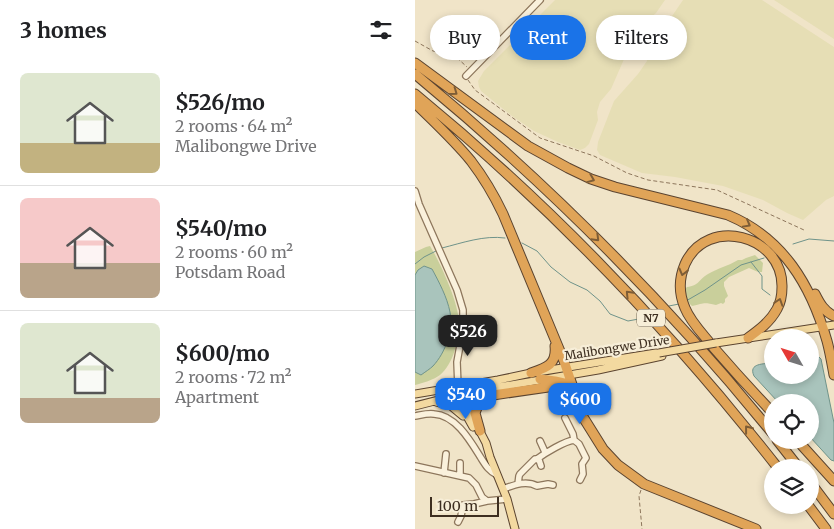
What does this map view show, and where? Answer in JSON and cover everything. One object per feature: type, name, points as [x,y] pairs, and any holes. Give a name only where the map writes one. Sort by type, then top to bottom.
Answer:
[{"type":"highway","points":[[415,63],[523,142],[568,168],[591,179],[615,187],[718,212],[745,223],[763,235],[777,246],[799,275],[823,328],[834,375]]},
{"type":"highway","name":"N7","points":[[415,74],[461,112],[589,231],[647,291],[764,424]]},
{"type":"highway","name":"N7","points":[[415,94],[512,179],[574,238],[651,318],[728,405],[771,459]]},
{"type":"highway","points":[[415,103],[463,152],[493,194],[555,338],[583,417],[603,449],[618,465],[644,484],[756,529]]},
{"type":"highway","points":[[748,338],[769,320],[780,303],[781,276],[777,265],[768,252],[758,244],[745,237],[719,236],[702,244],[687,260],[681,277],[683,302],[693,323],[764,403]]},
{"type":"highway","points":[[799,275],[807,282],[822,307],[834,316]]},
{"type":"highway","points":[[531,373],[551,364],[556,352],[555,338]]},
{"type":"highway","points":[[540,379],[567,384],[578,403]]},
{"type":"highway","points":[[477,430],[476,409],[480,402],[493,395],[555,386],[564,387],[573,392]]},
{"type":"highway","points":[[784,449],[792,459]]},
{"type":"highway","points":[[805,449],[834,481]]},
{"type":"highway","points":[[819,494],[834,514]]},
{"type":"highway","points":[[815,514],[826,529]]},
{"type":"main road","points":[[819,329],[834,324]]},
{"type":"main road","name":"Malibongwe Drive","points":[[717,345],[748,338],[823,328]]},
{"type":"main road","points":[[823,328],[834,329]]},
{"type":"main road","name":"Malibongwe Drive","points":[[415,406],[457,395],[540,379],[568,371],[717,345],[764,340]]},
{"type":"main road","name":"Malibongwe Drive","points":[[415,394],[456,385],[531,373],[568,371]]},
{"type":"main road","points":[[456,385],[457,395],[489,450],[507,499],[515,529]]},
{"type":"main road","points":[[477,430],[471,407],[476,398],[494,388]]},
{"type":"main road","points":[[457,395],[472,415]]},
{"type":"main road","points":[[434,401],[454,408],[477,430]]},
{"type":"street","points":[[466,76],[540,0]]},
{"type":"street","points":[[415,191],[457,290],[463,310],[464,325],[457,358],[456,385]]},
{"type":"street","points":[[415,416],[434,414],[451,420],[463,430],[490,471],[497,475]]},
{"type":"street","points":[[565,418],[574,440],[579,444],[587,458],[582,464],[583,474],[580,480]]},
{"type":"street","points":[[518,484],[520,474],[535,459],[545,452],[570,440],[574,440]]},
{"type":"street","points":[[541,441],[545,452]]},
{"type":"street","points":[[444,473],[446,454]]},
{"type":"street","points":[[537,459],[541,466]]},
{"type":"street","points":[[460,463],[460,476]]},
{"type":"street","points":[[415,466],[469,478],[487,501]]},
{"type":"street","points":[[503,489],[518,484],[553,485]]},
{"type":"street","points":[[458,522],[463,504],[507,499]]},
{"type":"path","points":[[415,41],[433,51],[455,56],[471,71]]},
{"type":"path","points":[[466,76],[475,90],[540,138],[594,156],[637,177],[717,190],[804,230]]},
{"type":"path","points":[[642,529],[639,496],[644,484]]},
{"type":"shaded area","points":[[555,0],[665,0],[654,15],[596,15],[596,60],[624,60],[611,89],[600,102],[597,112],[598,120],[589,144],[580,150],[534,131],[512,116],[481,91],[479,87],[478,81],[484,71],[495,60],[500,60],[500,55],[510,45],[510,60],[586,60],[586,15],[540,15]]},
{"type":"shaded area","points":[[683,0],[762,0],[834,47],[834,196],[826,200],[803,220],[763,200],[723,186],[642,173],[600,155],[597,150],[598,142],[614,101],[638,74],[647,60],[687,60],[687,15],[673,15]]},
{"type":"shaded area","points":[[774,0],[834,0],[834,39]]},
{"type":"green space","points":[[430,246],[447,279],[454,298],[458,314],[457,338],[456,347],[450,362],[440,375],[415,385],[415,372],[421,375],[439,355],[444,348],[450,328],[449,307],[432,269],[424,266],[415,275],[415,252]]},
{"type":"green space","points":[[755,255],[763,263],[762,272],[749,268],[729,277],[724,282],[728,296],[723,304],[704,303],[692,306],[686,296],[687,287],[699,282],[715,270]]},
{"type":"water","points":[[424,266],[432,269],[443,290],[451,319],[447,341],[442,354],[433,366],[421,375],[415,372],[415,275]]},
{"type":"water","points":[[819,357],[821,359],[834,423],[834,461],[819,447],[819,394],[771,394],[754,376],[753,369],[764,364],[764,384],[819,384]]},
{"type":"waterway","points":[[442,248],[481,239],[505,238]]},
{"type":"waterway","points":[[793,244],[809,239],[834,241]]},
{"type":"waterway","points":[[522,243],[537,251],[551,267],[570,282],[587,290],[600,301],[610,314],[628,321],[644,318]]},
{"type":"waterway","points":[[415,264],[436,251]]},
{"type":"waterway","points":[[686,301],[741,265],[764,258]]},
{"type":"waterway","points":[[751,262],[762,276],[762,289],[770,295]]},
{"type":"waterway","points":[[669,306],[679,304]]}]
